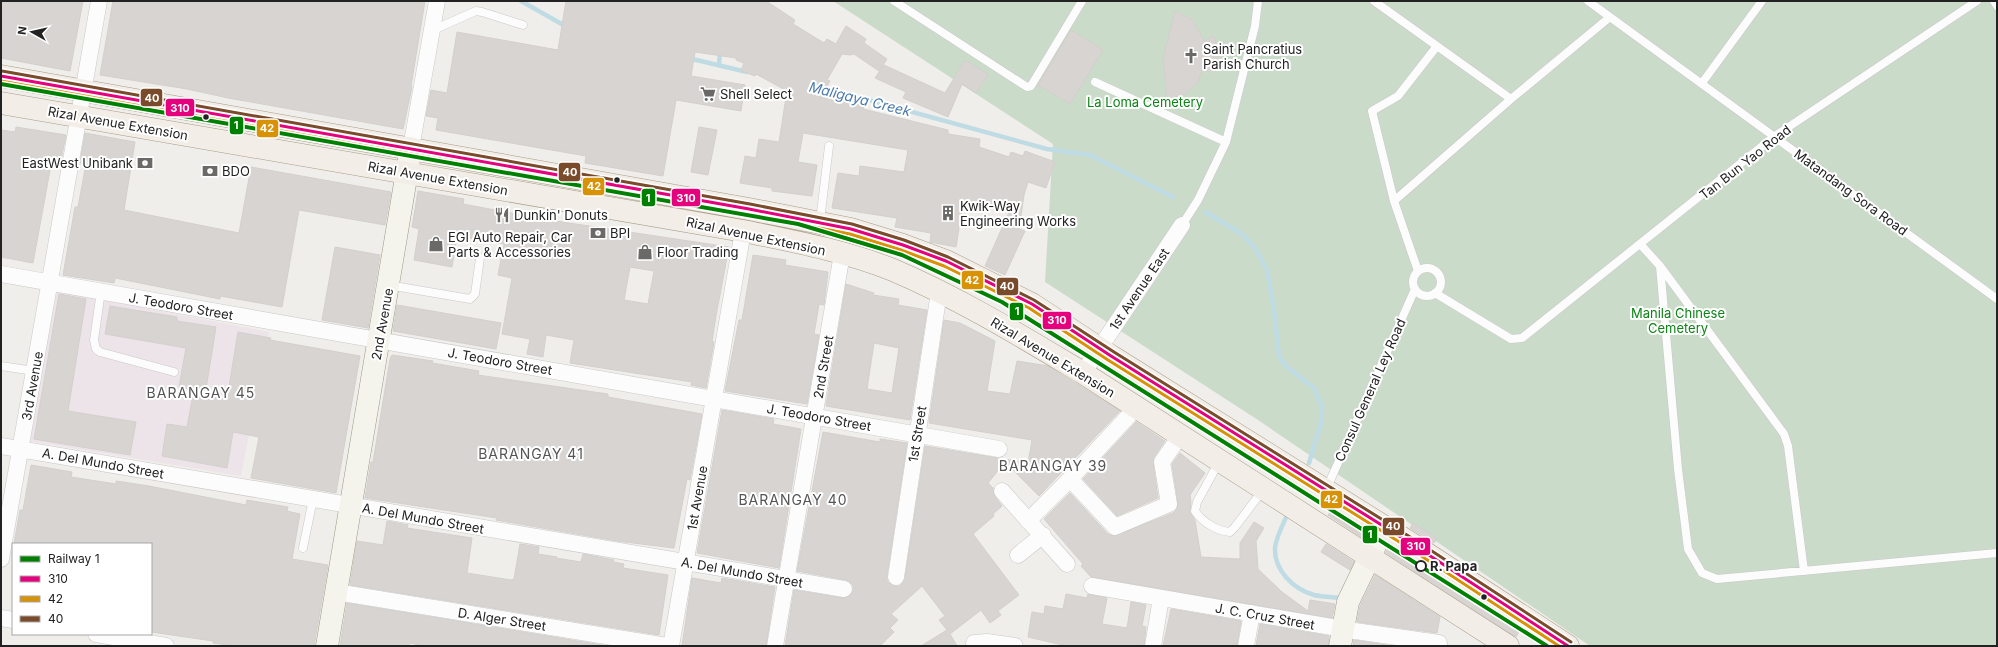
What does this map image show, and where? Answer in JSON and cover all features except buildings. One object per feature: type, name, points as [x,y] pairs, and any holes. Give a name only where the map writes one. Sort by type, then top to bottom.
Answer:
[{"type":"main road","name":"Rizal Avenue Extension","points":[[1,76],[726,204],[820,222],[903,245],[946,261],[1032,304],[1384,527],[1568,646]]},
{"type":"main road","name":"Rizal Avenue Extension","points":[[1,103],[743,231],[792,241],[842,254],[892,270],[939,292],[1014,332],[1083,373],[1508,646]]},
{"type":"main road","points":[[721,227],[726,204]]},
{"type":"street","name":"3rd Avenue","points":[[1,559],[80,117],[99,1]]},
{"type":"street","name":"2nd Avenue","points":[[327,646],[436,1]]},
{"type":"street","name":"1st Avenue East","points":[[1083,373],[1182,225]]},
{"type":"street","name":"1st Avenue","points":[[669,646],[743,231]]},
{"type":"street","name":"2nd Street","points":[[775,646],[842,254]]},
{"type":"street","name":"J. Teodoro Street","points":[[1,274],[999,449]]},
{"type":"street","name":"1st Street","points":[[896,577],[916,434],[939,292]]},
{"type":"street","points":[[1028,521],[1070,479],[1136,408]]},
{"type":"street","points":[[1070,479],[1116,528],[1168,505],[1162,462],[1180,436]]},
{"type":"street","name":"A. Del Mundo Street","points":[[1,446],[844,589]]},
{"type":"street","points":[[1002,491],[1068,564]]},
{"type":"street","points":[[1342,638],[1348,602],[1384,527]]},
{"type":"street","points":[[1018,555],[1043,535]]},
{"type":"street","name":"J. C. Cruz Street","points":[[1092,586],[1252,614],[1342,638],[1439,645]]},
{"type":"street","name":"D. Alger Street","points":[[336,592],[669,646]]},
{"type":"street","points":[[1153,646],[1161,598]]},
{"type":"street","points":[[1246,646],[1252,614]]},
{"type":"street","points":[[1,618],[12,620]]},
{"type":"street","points":[[102,635],[166,646]]},
{"type":"street","points":[[971,645],[987,642],[1015,646]]},
{"type":"lane","points":[[894,1],[1027,87],[1031,86],[1082,1]]},
{"type":"lane","points":[[1182,225],[1198,200],[1226,142],[1254,26],[1258,1]]},
{"type":"lane","points":[[1374,1],[1511,99]]},
{"type":"lane","name":"Matandang Sora Road","points":[[1588,1],[1997,299]]},
{"type":"lane","points":[[1702,83],[1762,1]]},
{"type":"lane","name":"Tan Bun Yao Road","points":[[1435,293],[1511,339],[1522,338],[1641,245],[1775,136],[1977,1]]},
{"type":"lane","points":[[1994,1],[1997,6]]},
{"type":"lane","points":[[431,31],[476,11],[523,25]]},
{"type":"lane","points":[[1394,201],[1511,99],[1610,17]]},
{"type":"lane","points":[[1418,271],[1394,201],[1372,111],[1398,96],[1437,46]]},
{"type":"lane","points":[[1095,82],[1226,142]]},
{"type":"lane","points":[[820,222],[830,146]]},
{"type":"lane","points":[[1641,245],[1660,266],[1784,434],[1788,446],[1804,571]]},
{"type":"lane","points":[[388,285],[470,299],[475,294],[480,258]]},
{"type":"lane","points":[[1660,266],[1678,469],[1688,548],[1702,572],[1717,579],[1997,553]]},
{"type":"lane","points":[[1427,268],[1439,276],[1440,285],[1435,293],[1427,296],[1422,295],[1415,289],[1414,279],[1418,271],[1427,268]]},
{"type":"lane","name":"Consul General Ley Road","points":[[1326,491],[1415,289]]},
{"type":"lane","points":[[101,292],[94,340],[96,349],[100,352],[174,372]]},
{"type":"lane","points":[[1,366],[34,371]]},
{"type":"lane","points":[[1220,462],[1195,510],[1199,516],[1221,531],[1230,532],[1264,490]]},
{"type":"lane","points":[[303,548],[313,499]]},
{"type":"shaded area","points":[[57,291],[269,332],[241,476],[29,441]]},
{"type":"green space","name":"Manila Chinese Cemetery","points":[[833,1],[1997,1],[1997,646],[1590,646],[1258,420],[1045,282],[1053,144]]},
{"type":"waterway","name":"Maligaya Creek","points":[[521,1],[567,27]]},
{"type":"waterway","points":[[719,65],[720,51]]},
{"type":"waterway","name":"Maligaya Creek","points":[[688,58],[747,72]]},
{"type":"waterway","name":"Maligaya Creek","points":[[865,99],[1047,149],[1090,155],[1173,197]]},
{"type":"waterway","name":"Maligaya Creek","points":[[1205,212],[1242,234],[1255,248],[1267,270],[1274,310],[1279,357],[1287,367],[1314,388],[1322,407],[1321,422],[1309,463]]},
{"type":"waterway","name":"Maligaya Creek","points":[[1287,515],[1278,535],[1275,548],[1281,571],[1286,578],[1306,592],[1317,596],[1342,598]]},
{"type":"rail line","name":"1","points":[[1,84],[798,224],[902,255],[1002,302],[1547,646]]},
{"type":"transit line","name":"40","points":[[2,71],[750,204],[852,224],[904,240],[948,257],[1034,300],[1114,352],[1415,540],[1571,642]]},
{"type":"transit line","name":"310","points":[[1,76],[749,209],[851,229],[903,245],[946,261],[1032,304],[1111,356],[1412,544],[1568,646]]},
{"type":"transit line","name":"42","points":[[1,81],[748,214],[850,234],[901,250],[944,266],[1029,308],[1108,360],[1409,548],[1559,646]]},
{"type":"place","name":"Saint Pancratius Parish Church","points":[[1191,56]]},
{"type":"place","name":"Shell Select","points":[[708,94]]},
{"type":"place","name":"EastWest Unibank","points":[[145,163]]},
{"type":"place","name":"BDO","points":[[210,171]]},
{"type":"place","name":"Kwik-Way Engineering Works","points":[[948,213]]},
{"type":"place","name":"Dunkin' Donuts","points":[[502,215]]},
{"type":"place","name":"BPI","points":[[598,233]]},
{"type":"place","name":"EGI Auto Repair, Car Parts & Accessories","points":[[436,244]]},
{"type":"place","name":"Floor Trading","points":[[645,252]]},
{"type":"place","name":"R. Papa","points":[[1421,566]]},
{"type":"district","name":"BARANGAY 45","points":[[201,393]]},
{"type":"district","name":"BARANGAY 41","points":[[531,454]]},
{"type":"district","name":"BARANGAY 39","points":[[1053,466]]},
{"type":"district","name":"BARANGAY 40","points":[[793,500]]},
{"type":"park label","name":"La Loma Cemetery","points":[[1145,102]]}]
